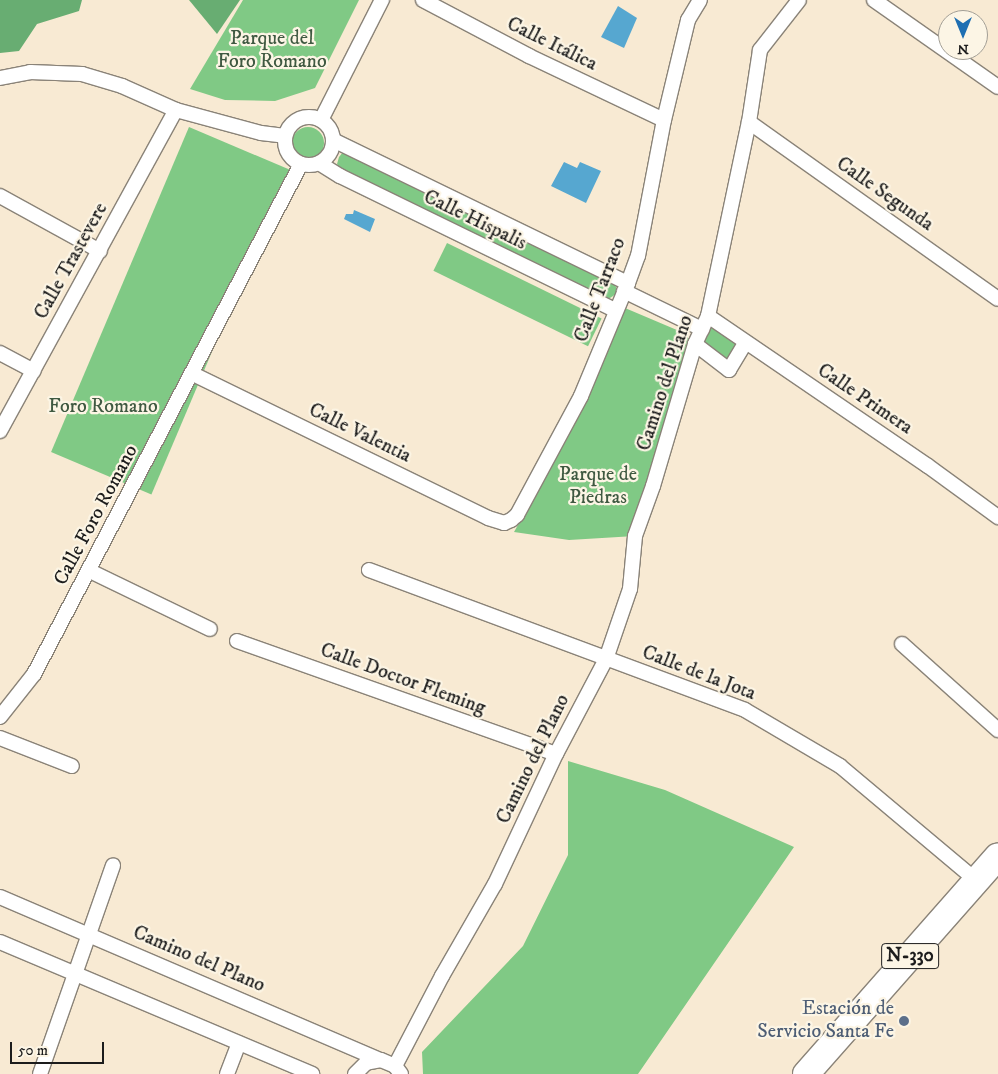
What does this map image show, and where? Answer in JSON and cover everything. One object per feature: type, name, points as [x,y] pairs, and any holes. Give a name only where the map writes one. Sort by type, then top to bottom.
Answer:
[{"type":"highway","name":"N-330","points":[[806,1074],[998,856]]},
{"type":"street","points":[[321,120],[382,0]]},
{"type":"street","name":"Calle Itálica","points":[[423,0],[529,56],[664,120]]},
{"type":"street","name":"Calle Tarraco","points":[[511,520],[517,515],[581,396],[638,256],[664,120],[688,20],[700,0]]},
{"type":"street","name":"Camino del Plano","points":[[0,897],[88,933],[381,1060],[398,1070],[442,976],[495,884],[556,754],[606,659],[630,589],[635,536],[653,486],[695,344],[705,323],[749,122],[760,50],[799,0]]},
{"type":"street","points":[[874,0],[998,87]]},
{"type":"street","points":[[0,78],[30,72],[82,74],[122,86],[176,110],[261,133],[285,136]]},
{"type":"street","name":"Calle Trastevere","points":[[0,431],[176,110]]},
{"type":"street","points":[[313,118],[321,120],[327,125],[333,140],[330,154],[319,164],[301,164],[289,156],[284,143],[285,136],[292,123],[299,119],[313,118]]},
{"type":"street","name":"Calle Segunda","points":[[749,122],[998,299]]},
{"type":"street","name":"Calle Hispalis","points":[[333,140],[626,287],[705,323]]},
{"type":"street","name":"Calle Foro Romano","points":[[0,717],[34,674],[90,571],[301,164]]},
{"type":"street","name":"Calle Hispalis","points":[[319,164],[615,310]]},
{"type":"street","points":[[0,196],[100,250]]},
{"type":"street","name":"Calle Primera","points":[[705,323],[745,343],[928,466],[998,517]]},
{"type":"street","points":[[695,344],[729,370],[745,343]]},
{"type":"street","points":[[0,354],[34,371]]},
{"type":"street","name":"Calle Valentia","points":[[193,374],[488,518],[504,523],[511,520]]},
{"type":"street","name":"Calle de la Jota","points":[[369,570],[745,710],[840,766],[977,881]]},
{"type":"street","points":[[90,571],[210,629]]},
{"type":"street","name":"Calle Doctor Fleming","points":[[237,641],[556,754]]},
{"type":"street","points":[[902,644],[998,730]]},
{"type":"street","points":[[0,738],[72,766]]},
{"type":"street","points":[[40,1074],[74,972],[113,866]]},
{"type":"street","points":[[0,942],[312,1074]]},
{"type":"street","points":[[227,1074],[239,1043]]},
{"type":"street","points":[[355,1074],[366,1063],[381,1060]]},
{"type":"green space","points":[[0,0],[82,0],[79,11],[37,24],[19,51],[0,53]]},
{"type":"green space","points":[[189,0],[240,0],[217,34]]},
{"type":"green space","name":"Parque del Foro Romano","points":[[243,0],[359,0],[315,88],[275,101],[225,100],[190,89]]},
{"type":"green space","name":"Foro Romano","points":[[189,127],[289,170],[151,495],[51,452]]},
{"type":"green space","points":[[308,127],[319,132],[324,143],[319,154],[308,159],[297,154],[292,143],[297,132]]},
{"type":"green space","points":[[343,152],[613,281],[616,287],[616,294],[602,300],[341,170],[337,164]]},
{"type":"green space","points":[[447,243],[602,318],[588,346],[433,271]]},
{"type":"green space","name":"Parque de Piedras","points":[[625,308],[684,333],[693,344],[635,536],[569,540],[514,532],[567,439]]},
{"type":"green space","points":[[709,322],[745,343],[728,368],[699,343]]},
{"type":"green space","points":[[568,761],[665,790],[794,847],[638,1074],[423,1074],[422,1052],[523,946],[568,855]]},
{"type":"water","points":[[618,6],[637,18],[624,48],[601,37]]},
{"type":"water","points":[[564,162],[577,168],[580,162],[601,171],[586,203],[551,186]]},
{"type":"water","points":[[354,210],[375,219],[370,232],[344,219],[346,214],[353,214]]},
{"type":"place","name":"Estación de Servicio Santa Fe","points":[[904,1021]]}]
